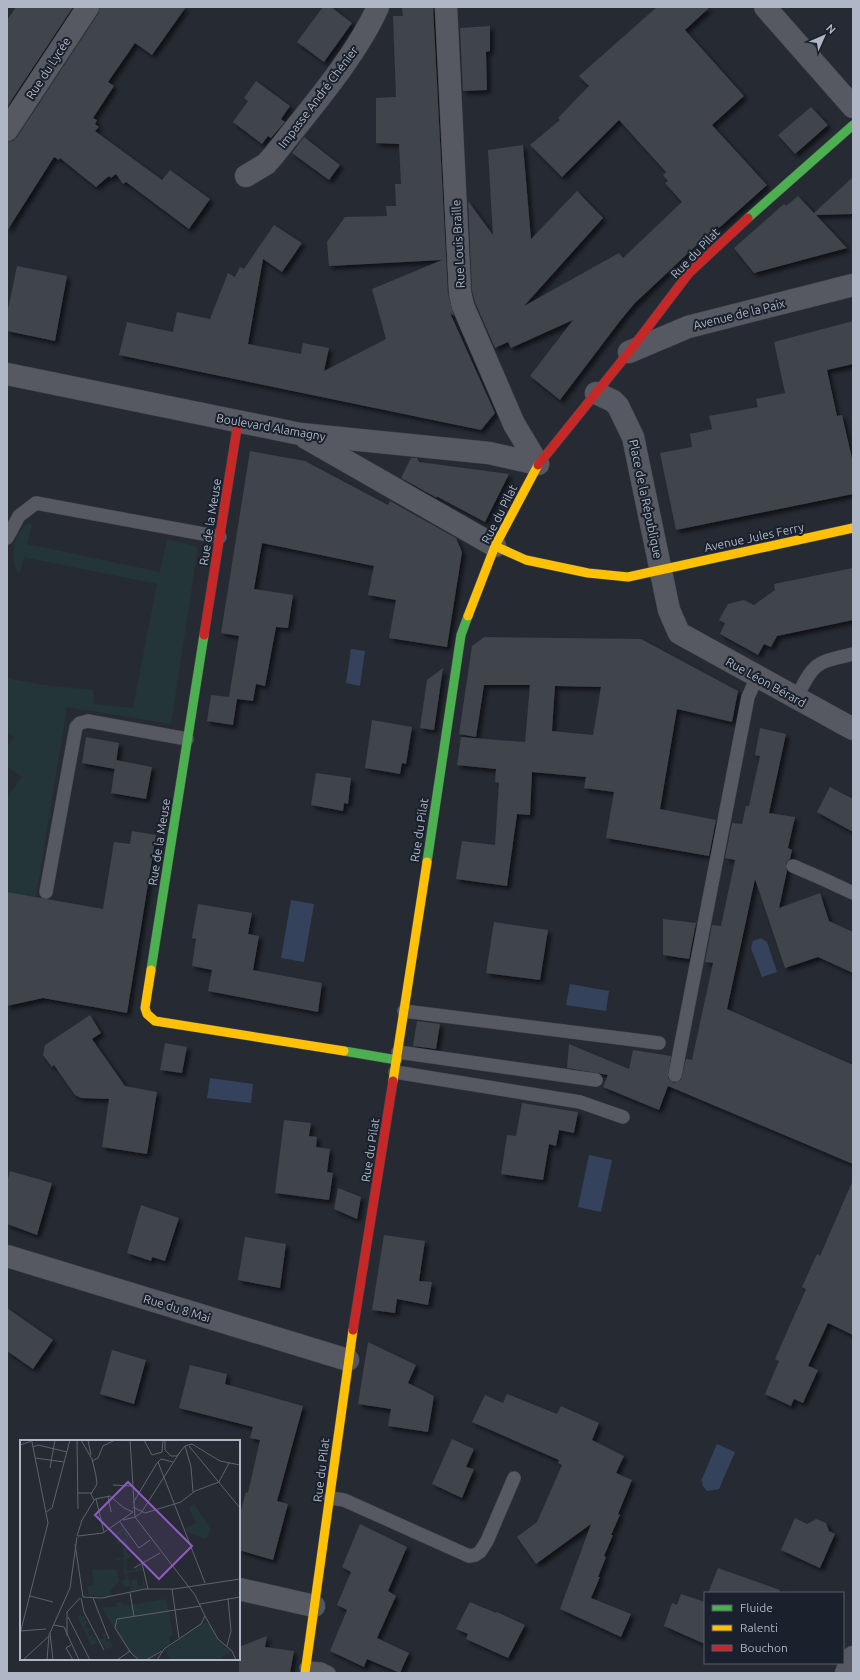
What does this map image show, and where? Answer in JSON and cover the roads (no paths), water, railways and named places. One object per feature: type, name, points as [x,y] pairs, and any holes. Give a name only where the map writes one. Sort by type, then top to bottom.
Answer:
[{"type":"main road","name":"Rue du Pilat","points":[[306,1670],[348,1360],[404,1011],[461,635],[495,546],[538,464],[629,352],[690,273],[731,234],[853,125]]},
{"type":"main road","name":"Rue de la Meuse","points":[[238,422],[145,1011],[155,1021],[396,1061]]},
{"type":"main road","name":"Avenue Jules Ferry","points":[[661,570],[853,528]]},
{"type":"main road","name":"Place de la République","points":[[495,546],[526,560],[588,573],[628,577],[661,570]]},
{"type":"street","name":"Rue du Lycée","points":[[7,130],[88,7]]},
{"type":"street","name":"Impasse André Chénier","points":[[246,176],[266,164],[274,155],[343,65],[364,34],[378,7]]},
{"type":"street","name":"Rue Louis Braille","points":[[446,7],[460,293],[463,306],[514,424],[538,464]]},
{"type":"street","points":[[765,7],[853,107]]},
{"type":"street","name":"Avenue de la Paix","points":[[629,352],[688,327],[853,285]]},
{"type":"street","name":"Boulevard Alamagny","points":[[7,374],[300,434],[489,453],[538,464]]},
{"type":"street","name":"Place de la République","points":[[596,393],[613,401],[618,406],[633,437],[661,570]]},
{"type":"street","points":[[300,434],[495,546]]},
{"type":"street","name":"Rue Léon Bérard","points":[[661,570],[669,610],[679,633],[853,729]]},
{"type":"street","name":"Rue du 8 Mai","points":[[7,1256],[348,1360]]},
{"type":"street","points":[[240,1589],[314,1606]]},
{"type":"street","points":[[846,1673],[853,1657]]},
{"type":"lane","points":[[7,538],[19,516],[36,503],[220,537]]},
{"type":"lane","points":[[796,698],[813,668],[820,662],[853,654]]},
{"type":"lane","points":[[675,1075],[748,697],[757,677]]},
{"type":"lane","points":[[46,892],[76,727],[80,723],[88,721],[187,739]]},
{"type":"lane","points":[[793,866],[823,878],[853,893]]},
{"type":"lane","points":[[404,1011],[659,1043]]},
{"type":"lane","points":[[396,1061],[596,1080]]},
{"type":"lane","points":[[396,1061],[580,1102],[624,1117]]},
{"type":"lane","points":[[330,1498],[344,1500],[469,1556],[480,1552],[514,1478]]},
{"type":"lane","points":[[306,1670],[321,1670],[329,1673]]},
{"type":"water","points":[[351,649],[365,651],[360,686],[346,683]]},
{"type":"water","points":[[291,900],[314,904],[304,962],[281,958]]},
{"type":"water","points":[[761,938],[767,942],[777,972],[762,977],[751,948],[753,941]]},
{"type":"water","points":[[570,984],[609,991],[606,1011],[566,1005]]},
{"type":"water","points":[[210,1078],[253,1084],[251,1103],[207,1098]]},
{"type":"water","points":[[589,1155],[612,1160],[601,1212],[578,1207]]},
{"type":"water","points":[[717,1444],[735,1452],[719,1489],[707,1491],[702,1485],[703,1482],[701,1481]]}]
